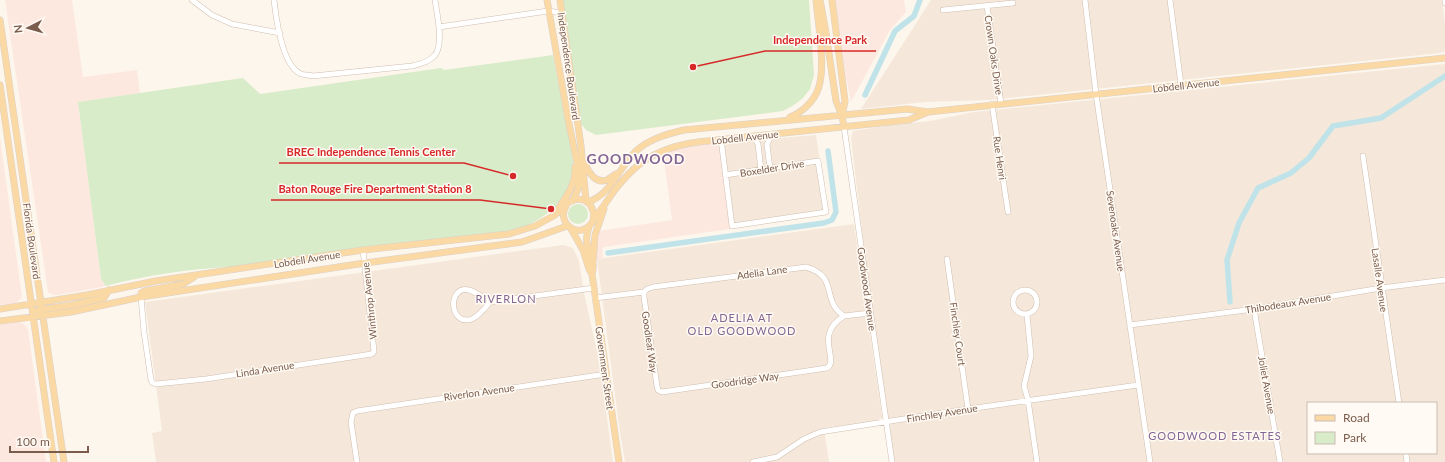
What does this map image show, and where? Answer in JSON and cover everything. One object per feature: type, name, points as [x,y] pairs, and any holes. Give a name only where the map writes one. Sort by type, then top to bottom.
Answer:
[{"type":"main road","name":"Independence Boulevard","points":[[547,0],[574,153]]},
{"type":"main road","name":"Independence Boulevard","points":[[560,0],[582,157]]},
{"type":"main road","points":[[784,120],[797,114],[809,104],[817,92],[822,72],[816,0]]},
{"type":"main road","points":[[820,0],[836,101],[842,116]]},
{"type":"main road","points":[[832,0],[845,101],[842,116]]},
{"type":"main road","name":"Florida Boulevard","points":[[0,20],[2,49],[21,165],[64,462]]},
{"type":"main road","points":[[826,33],[833,53],[840,58]]},
{"type":"main road","name":"Lobdell Avenue","points":[[587,202],[603,194],[637,150],[651,141],[663,136],[697,129],[907,109],[928,112],[992,104],[1445,58]]},
{"type":"main road","name":"Florida Boulevard","points":[[0,85],[54,462]]},
{"type":"main road","name":"Lobdell Avenue","points":[[593,221],[623,179],[643,160],[658,152],[675,146],[721,139],[909,120],[928,112]]},
{"type":"main road","name":"Goodwood Avenue","points":[[842,116],[844,127]]},
{"type":"main road","points":[[697,129],[698,142]]},
{"type":"main road","points":[[637,150],[643,160]]},
{"type":"main road","points":[[573,200],[580,181],[574,153]]},
{"type":"main road","points":[[555,214],[573,183],[575,171],[574,153]]},
{"type":"main road","points":[[582,157],[593,178],[608,180],[618,173]]},
{"type":"main road","points":[[582,157],[587,202]]},
{"type":"main road","points":[[12,165],[21,165]]},
{"type":"main road","points":[[581,199],[587,202],[590,204],[594,213],[593,221],[589,227],[577,230],[569,227],[563,216],[563,212],[567,204],[573,200],[581,199]]},
{"type":"main road","points":[[593,262],[595,235],[605,203]]},
{"type":"main road","name":"Lobdell Avenue","points":[[0,309],[195,276],[363,250],[510,234],[535,226],[555,214],[567,204]]},
{"type":"main road","name":"Lobdell Avenue","points":[[42,313],[100,306],[141,297],[365,263],[522,242],[569,227]]},
{"type":"main road","name":"Government Street","points":[[569,227],[576,238],[592,274],[619,462]]},
{"type":"main road","name":"Government Street","points":[[589,227],[587,244],[593,262],[594,269],[592,274]]},
{"type":"main road","points":[[557,230],[569,233],[576,238]]},
{"type":"main road","points":[[141,297],[141,293],[144,291],[183,284],[195,276]]},
{"type":"main road","points":[[0,321],[94,301],[104,298],[110,290]]},
{"type":"main road","points":[[53,454],[62,453]]},
{"type":"street","points":[[192,0],[212,15],[232,24],[280,33]]},
{"type":"street","points":[[274,0],[284,52],[291,66],[300,74],[313,76],[412,66],[424,63],[435,55],[438,45],[439,27],[435,0]]},
{"type":"street","name":"Sevenoaks Avenue","points":[[1085,0],[1096,94],[1150,462]]},
{"type":"street","points":[[1170,0],[1181,85]]},
{"type":"street","points":[[943,10],[1013,3]]},
{"type":"street","name":"Crown Oaks Drive","points":[[987,6],[1001,104]]},
{"type":"street","points":[[439,27],[548,11],[562,13]]},
{"type":"street","name":"Rue Henri","points":[[992,104],[1008,212]]},
{"type":"street","name":"Goodwood Avenue","points":[[844,127],[892,462]]},
{"type":"street","points":[[770,169],[767,144],[772,134]]},
{"type":"street","points":[[753,136],[758,144],[761,170]]},
{"type":"street","points":[[721,139],[725,175]]},
{"type":"street","name":"Lasalle Avenue","points":[[1364,156],[1381,288],[1399,402]]},
{"type":"street","name":"Boxelder Drive","points":[[818,161],[826,212],[732,226],[725,175],[818,161]]},
{"type":"street","name":"Winthrop Avenue","points":[[363,250],[374,351]]},
{"type":"street","name":"Finchley Court","points":[[947,259],[968,409]]},
{"type":"street","name":"Adelia Lane","points":[[595,298],[644,292],[650,288],[806,267],[823,276],[828,287],[832,303],[836,310],[844,316]]},
{"type":"street","name":"Thibodeaux Avenue","points":[[1130,325],[1254,309],[1381,288],[1445,280]]},
{"type":"street","points":[[490,302],[473,319],[467,320],[458,317],[454,311],[453,299],[457,294],[468,290],[490,302],[594,288]]},
{"type":"street","points":[[1023,290],[1028,290],[1033,293],[1037,298],[1038,303],[1033,313],[1027,315],[1022,315],[1017,312],[1013,302],[1014,297],[1018,292],[1023,290]]},
{"type":"street","name":"Goodleaf Way","points":[[644,292],[657,386],[660,391]]},
{"type":"street","name":"Linda Avenue","points":[[141,297],[144,332],[151,380],[156,384],[206,379],[372,354],[374,351]]},
{"type":"street","name":"Joliet Avenue","points":[[1254,309],[1280,462]]},
{"type":"street","points":[[844,316],[870,313]]},
{"type":"street","points":[[1027,315],[1031,356],[1024,386],[1028,400],[1037,462]]},
{"type":"street","name":"Goodridge Way","points":[[660,391],[665,392],[821,370],[829,367],[831,362],[828,340],[829,333],[836,323],[844,316]]},
{"type":"street","name":"Riverlon Avenue","points":[[357,462],[351,422],[353,413],[360,410],[606,374]]},
{"type":"street","name":"Finchley Avenue","points":[[752,462],[777,457],[808,437],[820,432],[1028,400],[1138,385]]},
{"type":"shaded area","points":[[5,0],[72,0],[83,77],[137,70],[140,93],[78,102],[101,279],[106,286],[57,295],[53,295],[48,292]]},
{"type":"shaded area","points":[[835,0],[904,0],[906,12],[890,30],[851,102],[845,72]]},
{"type":"shaded area","points":[[931,0],[1442,0],[1445,23],[1445,51],[1440,53],[989,100],[925,102],[861,109]]},
{"type":"shaded area","points":[[1445,64],[1445,462],[894,462],[866,265],[851,138],[853,131],[930,121],[974,112]]},
{"type":"shaded area","points":[[816,135],[828,213],[827,215],[730,229],[718,143]]},
{"type":"shaded area","points":[[0,138],[22,297],[16,303],[0,305]]},
{"type":"shaded area","points":[[718,143],[730,229],[604,247],[602,249],[603,258],[597,259],[596,251],[598,231],[672,220],[663,153],[691,145]]},
{"type":"shaded area","points":[[854,224],[882,418],[877,421],[824,428],[829,462],[625,462],[597,259]]},
{"type":"shaded area","points":[[563,245],[573,248],[579,261],[584,293],[599,360],[613,462],[156,462],[152,433],[162,431],[145,302]]},
{"type":"shaded area","points":[[19,322],[24,324],[28,329],[46,462],[0,462],[0,325]]},
{"type":"green space","points":[[562,0],[809,0],[814,75],[810,89],[803,98],[783,111],[596,135],[586,130],[580,123]]},
{"type":"green space","points":[[553,55],[572,153],[573,170],[567,191],[561,200],[535,222],[525,227],[515,231],[230,267],[168,273],[106,286],[101,279],[78,102],[243,78],[260,94],[441,68],[444,70]]},
{"type":"green space","points":[[578,204],[585,207],[588,214],[585,221],[578,224],[571,221],[568,214],[571,207]]},
{"type":"waterway","points":[[865,95],[895,31],[914,16],[920,0]]},
{"type":"waterway","points":[[1230,302],[1227,260],[1239,223],[1258,188],[1291,173],[1309,158],[1333,126],[1381,118],[1445,76]]},
{"type":"waterway","points":[[608,253],[824,223],[832,220],[836,212],[828,151]]},
{"type":"place","name":"Independence Park","points":[[693,67]]},
{"type":"place","name":"BREC Independence Tennis Center","points":[[513,176]]},
{"type":"place","name":"Baton Rouge Fire Department Station 8","points":[[551,209]]},
{"type":"district","name":"GOODWOOD","points":[[636,159]]},
{"type":"district","name":"RIVERLON","points":[[506,299]]},
{"type":"district","name":"ADELIA AT OLD GOODWOOD","points":[[742,324]]},
{"type":"district","name":"GOODWOOD ESTATES","points":[[1215,436]]}]
